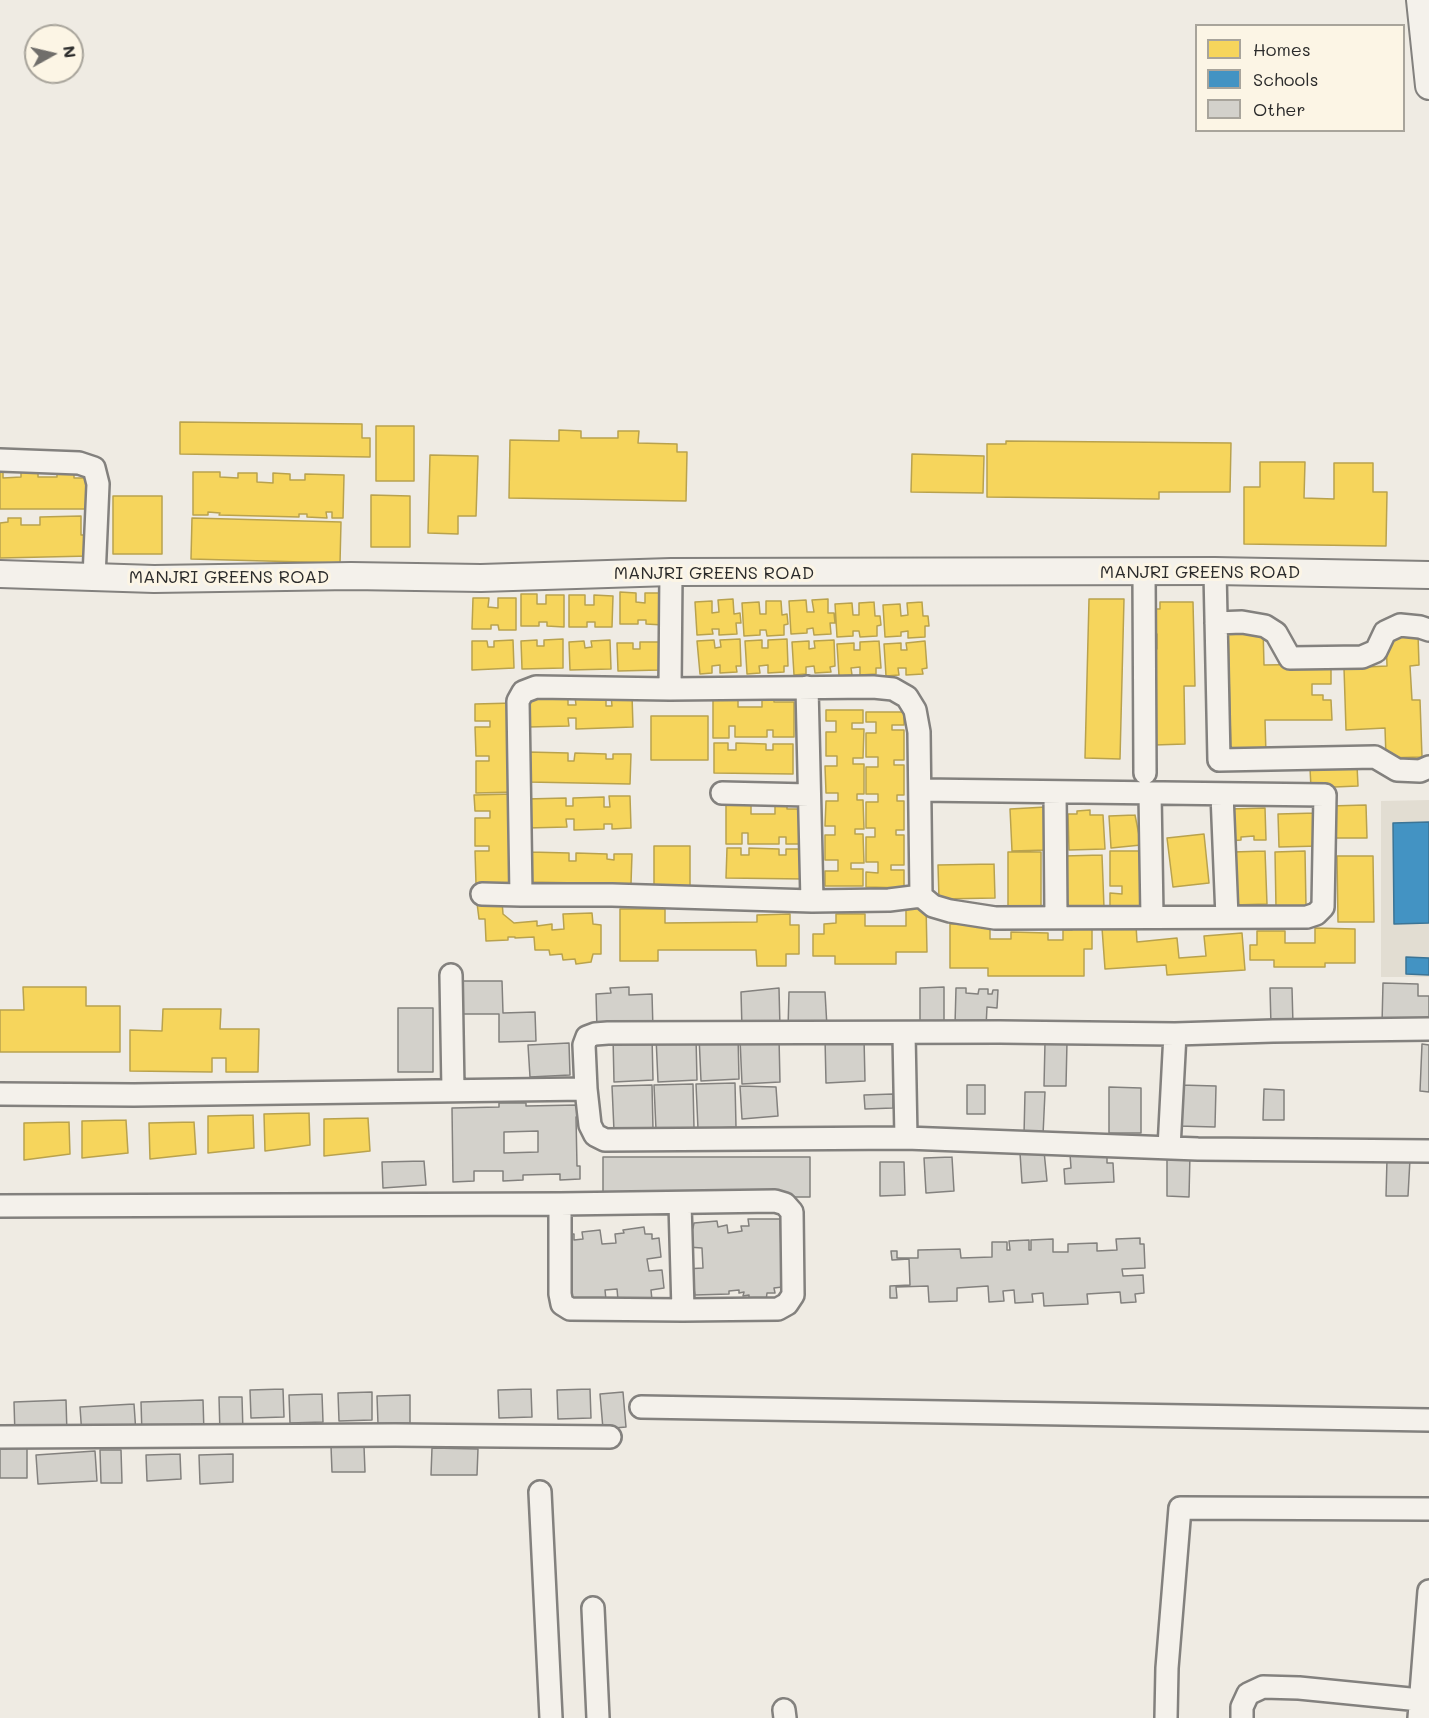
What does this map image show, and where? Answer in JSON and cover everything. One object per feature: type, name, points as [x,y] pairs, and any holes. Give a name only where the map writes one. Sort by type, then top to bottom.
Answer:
[{"type":"street","points":[[1420,0],[1429,86]]},
{"type":"street","points":[[0,460],[79,463],[94,468],[98,484],[93,578]]},
{"type":"street","points":[[1215,571],[1219,760],[1375,757],[1397,770],[1420,771],[1429,767]]},
{"type":"street","name":"MANJRI GREENS ROAD","points":[[0,574],[93,578],[481,578],[671,572],[1215,571],[1429,575]]},
{"type":"street","points":[[670,689],[671,572]]},
{"type":"street","points":[[1144,572],[1147,783],[1152,917]]},
{"type":"street","points":[[1216,622],[1242,622],[1265,626],[1276,633],[1290,658],[1362,657],[1376,651],[1384,632],[1400,625],[1429,630]]},
{"type":"street","points":[[521,895],[518,701],[524,692],[536,687],[670,689],[873,687],[893,689],[907,698],[915,710],[919,732],[921,896]]},
{"type":"street","points":[[807,687],[812,901]]},
{"type":"street","points":[[482,894],[812,901],[889,900],[921,896],[933,906],[968,915],[995,918],[1307,916],[1316,914],[1323,907],[1325,795],[1222,794],[1147,783],[1055,792],[920,790]]},
{"type":"street","points":[[1055,792],[1056,917]]},
{"type":"street","points":[[722,793],[809,795]]},
{"type":"street","points":[[1222,794],[1227,917]]},
{"type":"street","points":[[451,975],[453,1090]]},
{"type":"street","points":[[1429,1029],[1175,1034],[1000,1032],[595,1034],[587,1037],[585,1046],[590,1125],[595,1135],[604,1140],[906,1138],[1170,1148],[1429,1151]]},
{"type":"street","points":[[904,1034],[906,1138]]},
{"type":"street","points":[[1170,1148],[1175,1034]]},
{"type":"street","points":[[0,1094],[134,1095],[586,1089]]},
{"type":"street","points":[[0,1206],[776,1201],[785,1204],[792,1212],[793,1295],[787,1304],[778,1309],[570,1309],[562,1304],[560,1294],[560,1204]]},
{"type":"street","points":[[680,1203],[683,1310]]},
{"type":"street","points":[[641,1407],[1429,1420]]},
{"type":"street","points":[[0,1437],[395,1435],[610,1437]]},
{"type":"street","points":[[540,1492],[551,1718]]},
{"type":"street","points":[[1166,1718],[1167,1668],[1180,1509],[1429,1509]]},
{"type":"street","points":[[1242,1718],[1242,1707],[1248,1694],[1263,1687],[1299,1688],[1419,1709],[1429,1591]]},
{"type":"street","points":[[593,1608],[598,1718]]},
{"type":"shaded area","points":[[1429,800],[1429,977],[1381,977],[1381,801]]},
{"type":"building: Homes","points":[[180,422],[362,424],[362,438],[370,438],[370,457],[180,454]]},
{"type":"building: Homes","points":[[376,426],[414,426],[414,481],[376,481]]},
{"type":"building: Homes","points":[[559,430],[581,431],[581,438],[618,438],[618,431],[639,431],[638,443],[677,444],[677,452],[687,452],[686,501],[509,498],[510,440],[559,441]]},
{"type":"building: Homes","points":[[1006,441],[1231,443],[1230,492],[1159,492],[1159,499],[987,497],[987,444],[1006,444]]},
{"type":"building: Homes","points":[[912,454],[984,456],[983,493],[911,492]]},
{"type":"building: Homes","points":[[430,455],[478,456],[476,516],[458,516],[458,534],[428,533]]},
{"type":"building: Homes","points":[[1260,462],[1305,462],[1304,498],[1334,499],[1334,463],[1373,463],[1373,492],[1387,492],[1386,546],[1244,544],[1244,487],[1260,487]]},
{"type":"building: Homes","points":[[0,467],[3,467],[3,478],[21,477],[21,470],[38,470],[38,477],[57,477],[57,471],[74,471],[74,478],[90,478],[90,509],[0,509]]},
{"type":"building: Homes","points":[[193,472],[220,472],[220,477],[238,478],[238,473],[257,473],[257,482],[273,483],[273,473],[290,474],[290,480],[305,480],[305,474],[344,475],[343,518],[332,518],[332,512],[326,512],[327,518],[307,517],[307,514],[299,514],[299,517],[219,515],[220,513],[208,512],[208,515],[193,515]]},
{"type":"building: Homes","points":[[371,495],[410,496],[410,547],[371,547]]},
{"type":"building: Homes","points":[[113,496],[162,496],[162,554],[113,554]]},
{"type":"building: Homes","points":[[81,516],[81,535],[89,535],[90,556],[0,558],[0,523],[8,522],[8,518],[21,518],[21,525],[40,525],[40,517]]},
{"type":"building: Homes","points":[[192,518],[341,522],[340,563],[191,559]]},
{"type":"building: Homes","points":[[620,592],[636,593],[636,602],[645,603],[645,593],[663,593],[663,625],[646,624],[646,620],[638,620],[638,624],[620,624]]},
{"type":"building: Homes","points":[[521,594],[537,594],[537,604],[546,604],[546,595],[564,595],[564,627],[547,626],[547,622],[539,622],[539,626],[521,626]]},
{"type":"building: Homes","points":[[569,595],[585,595],[585,605],[594,605],[594,595],[613,596],[612,627],[595,627],[595,622],[587,622],[587,627],[569,627]]},
{"type":"building: Homes","points":[[473,598],[489,598],[488,607],[498,608],[498,598],[516,598],[516,630],[499,630],[498,625],[491,625],[491,629],[472,629]]},
{"type":"building: Homes","points":[[733,599],[734,614],[740,613],[741,623],[736,623],[737,634],[719,635],[719,629],[712,629],[713,634],[697,635],[695,602],[712,601],[712,613],[719,612],[718,600]]},
{"type":"building: Homes","points":[[828,599],[828,613],[834,613],[835,623],[830,623],[831,634],[814,635],[813,628],[807,629],[807,633],[791,634],[789,601],[806,600],[807,612],[814,612],[812,600]]},
{"type":"building: Homes","points":[[1089,599],[1124,599],[1120,759],[1085,758]]},
{"type":"building: Homes","points":[[766,601],[781,601],[782,615],[787,614],[788,624],[784,625],[784,635],[767,636],[766,630],[760,630],[760,635],[744,636],[742,603],[759,602],[760,614],[766,614]]},
{"type":"building: Homes","points":[[874,602],[875,616],[880,616],[881,625],[877,626],[877,636],[860,637],[859,631],[853,631],[853,636],[837,637],[835,604],[852,603],[853,615],[859,615],[859,603]]},
{"type":"building: Homes","points":[[922,602],[923,616],[928,616],[929,626],[925,626],[925,637],[908,638],[908,631],[901,632],[901,636],[885,637],[883,605],[900,604],[901,616],[908,615],[907,603]]},
{"type":"building: Homes","points":[[1160,602],[1193,602],[1195,686],[1184,686],[1185,744],[1154,745],[1152,649],[1157,649],[1157,634],[1152,634],[1152,609],[1160,609]]},
{"type":"building: Homes","points":[[1263,628],[1264,665],[1331,664],[1331,684],[1312,684],[1312,695],[1323,695],[1323,700],[1331,700],[1332,720],[1265,720],[1266,755],[1231,756],[1228,629]]},
{"type":"building: Homes","points":[[1418,634],[1419,665],[1410,666],[1412,700],[1420,700],[1422,757],[1386,758],[1385,728],[1346,730],[1344,668],[1387,666],[1386,635]]},
{"type":"building: Homes","points":[[563,639],[563,668],[522,669],[521,641],[537,640],[537,646],[544,646],[544,640]]},
{"type":"building: Homes","points":[[740,639],[741,666],[736,666],[737,672],[720,673],[720,665],[712,666],[712,673],[700,674],[697,641],[714,640],[715,648],[721,647],[720,640]]},
{"type":"building: Homes","points":[[787,639],[788,666],[784,666],[784,672],[768,673],[768,665],[759,666],[760,673],[747,674],[745,641],[762,640],[762,648],[768,648],[768,640]]},
{"type":"building: Homes","points":[[513,640],[514,668],[472,670],[472,641],[487,641],[488,647],[494,647],[494,641]]},
{"type":"building: Homes","points":[[610,640],[611,669],[570,670],[569,642],[584,641],[585,648],[592,647],[591,641]]},
{"type":"building: Homes","points":[[834,640],[835,666],[830,667],[831,672],[815,673],[814,666],[806,667],[806,674],[794,675],[792,642],[809,641],[809,649],[815,648],[814,641]]},
{"type":"building: Homes","points":[[879,641],[881,668],[876,668],[876,674],[860,675],[860,667],[851,668],[852,675],[839,676],[837,644],[854,643],[854,650],[860,650],[860,642]]},
{"type":"building: Homes","points":[[925,641],[927,668],[922,669],[923,674],[906,675],[906,668],[898,668],[899,675],[886,676],[884,644],[901,643],[901,650],[907,650],[906,643]]},
{"type":"building: Homes","points":[[640,642],[659,642],[660,670],[618,671],[617,643],[633,643],[633,649],[640,649]]},
{"type":"building: Homes","points":[[611,695],[632,695],[633,727],[576,729],[576,718],[568,718],[569,726],[529,727],[528,698],[568,697],[568,705],[576,705],[575,697],[606,696],[606,706],[612,706]]},
{"type":"building: Homes","points":[[738,698],[738,707],[762,707],[762,698],[774,698],[774,702],[794,702],[794,737],[773,737],[773,730],[767,730],[767,737],[735,737],[735,726],[729,726],[729,738],[713,738],[713,699]]},
{"type":"building: Homes","points":[[514,703],[516,792],[476,793],[476,761],[489,761],[489,756],[476,756],[475,727],[490,727],[490,721],[475,721],[475,704]]},
{"type":"building: Homes","points":[[826,710],[863,710],[863,723],[852,723],[852,729],[864,729],[863,758],[853,758],[853,764],[864,764],[864,794],[857,794],[857,800],[863,800],[864,829],[855,829],[855,834],[863,834],[864,863],[851,863],[851,869],[863,869],[863,886],[825,886],[825,871],[838,871],[838,860],[825,860],[825,835],[835,835],[835,826],[825,826],[826,801],[838,801],[838,793],[826,793],[825,766],[837,766],[837,756],[826,756],[826,732],[836,732],[836,721],[826,721]]},
{"type":"building: Homes","points":[[866,712],[904,712],[904,725],[892,725],[892,730],[904,730],[904,760],[894,760],[894,765],[904,765],[904,795],[897,795],[897,801],[904,801],[904,830],[896,830],[896,835],[904,835],[904,865],[891,865],[891,870],[904,870],[904,888],[866,887],[866,872],[878,873],[878,862],[866,862],[866,837],[875,837],[875,828],[866,828],[866,802],[878,802],[878,794],[866,794],[866,767],[878,767],[878,757],[866,757],[866,733],[876,733],[876,722],[866,722]]},
{"type":"building: Homes","points":[[651,716],[708,716],[708,760],[651,760]]},
{"type":"building: Homes","points":[[714,743],[728,743],[728,750],[736,750],[736,743],[766,744],[766,750],[773,750],[773,744],[793,744],[793,774],[714,773]]},
{"type":"building: Homes","points":[[528,752],[568,753],[568,761],[574,761],[575,753],[606,754],[606,759],[613,759],[613,754],[631,754],[630,784],[528,782]]},
{"type":"building: Homes","points":[[1357,765],[1358,786],[1311,788],[1310,768]]},
{"type":"building: Homes","points":[[514,794],[515,883],[476,884],[475,851],[489,851],[489,846],[475,846],[475,818],[490,818],[490,811],[475,811],[474,795]]},
{"type":"building: Homes","points":[[609,796],[630,796],[631,828],[612,829],[612,824],[604,824],[604,829],[574,830],[574,819],[566,819],[567,827],[527,828],[526,799],[566,798],[566,806],[573,806],[573,798],[604,797],[604,807],[610,807]]},
{"type":"building: Homes","points":[[726,805],[751,805],[751,814],[775,814],[775,805],[787,805],[787,809],[807,809],[806,844],[786,844],[786,837],[779,837],[779,844],[748,844],[748,833],[742,833],[742,844],[726,844]]},
{"type":"building: Homes","points":[[1366,805],[1367,838],[1330,838],[1329,806]]},
{"type":"building: Homes","points":[[1046,807],[1047,850],[1012,851],[1010,809]]},
{"type":"building: Homes","points":[[1265,808],[1266,840],[1254,840],[1254,836],[1229,841],[1229,809]]},
{"type":"building: Homes","points":[[1090,810],[1090,815],[1103,815],[1105,849],[1069,850],[1068,814]]},
{"type":"building: Homes","points":[[1317,813],[1319,846],[1279,847],[1278,814]]},
{"type":"building: Homes","points":[[1135,815],[1141,845],[1111,848],[1109,816]]},
{"type":"building: Homes","points":[[1204,834],[1209,883],[1173,887],[1167,838]]},
{"type":"building: Homes","points":[[654,846],[690,846],[690,886],[654,885]]},
{"type":"building: Homes","points":[[727,848],[741,848],[741,855],[749,855],[749,848],[779,849],[779,855],[786,855],[786,849],[806,849],[805,879],[726,878]]},
{"type":"building: Homes","points":[[1110,851],[1142,851],[1142,908],[1110,908],[1110,893],[1122,894],[1122,886],[1110,886]]},
{"type":"building: Homes","points":[[1265,851],[1267,904],[1234,905],[1233,852]]},
{"type":"building: Homes","points":[[1305,851],[1306,907],[1276,908],[1275,852]]},
{"type":"building: Homes","points":[[530,852],[569,853],[569,861],[576,861],[576,853],[607,854],[607,859],[614,860],[614,854],[632,854],[631,884],[529,882]]},
{"type":"building: Homes","points":[[1008,852],[1041,852],[1041,910],[1008,910]]},
{"type":"building: Homes","points":[[1102,855],[1104,908],[1066,909],[1064,856]]},
{"type":"building: Homes","points":[[1337,856],[1373,856],[1374,922],[1338,922]]},
{"type":"building: Homes","points":[[994,864],[995,898],[939,899],[938,865]]},
{"type":"building: Homes","points":[[502,901],[503,914],[514,923],[537,921],[537,926],[552,924],[552,930],[564,929],[563,914],[592,913],[593,924],[601,925],[601,954],[593,954],[591,962],[576,964],[575,959],[563,960],[562,954],[550,955],[549,950],[535,950],[534,937],[508,937],[508,940],[486,941],[485,919],[479,919],[477,903]]},
{"type":"building: Homes","points":[[906,904],[926,904],[927,952],[896,952],[896,964],[835,964],[835,956],[813,956],[813,934],[824,934],[824,924],[836,923],[836,914],[865,914],[865,926],[906,926]]},
{"type":"building: Homes","points":[[620,909],[665,909],[665,923],[757,922],[757,915],[790,914],[790,925],[799,925],[799,954],[786,954],[786,966],[757,966],[756,950],[658,950],[658,961],[620,961]]},
{"type":"building: Homes","points":[[950,924],[990,924],[990,939],[1011,939],[1011,932],[1048,933],[1048,940],[1063,940],[1063,930],[1072,930],[1072,925],[1092,925],[1092,949],[1084,949],[1084,976],[988,976],[988,968],[950,968]]},
{"type":"building: Homes","points":[[1136,925],[1137,942],[1177,938],[1179,958],[1206,956],[1204,936],[1242,933],[1245,970],[1167,975],[1166,965],[1105,969],[1102,928]]},
{"type":"building: Homes","points":[[1315,928],[1355,929],[1355,963],[1325,963],[1325,967],[1274,967],[1274,960],[1250,960],[1250,945],[1257,945],[1257,931],[1285,931],[1285,943],[1315,943]]},
{"type":"building: Homes","points":[[23,987],[86,987],[86,1006],[120,1006],[120,1052],[0,1052],[0,1010],[24,1010]]},
{"type":"building: Homes","points":[[163,1009],[221,1009],[220,1029],[259,1029],[258,1072],[226,1072],[226,1058],[212,1058],[212,1072],[130,1071],[130,1030],[162,1031]]},
{"type":"building: Homes","points":[[309,1113],[310,1145],[265,1151],[264,1114]]},
{"type":"building: Homes","points":[[253,1115],[254,1148],[208,1153],[208,1116]]},
{"type":"building: Homes","points":[[368,1118],[370,1151],[324,1156],[324,1119]]},
{"type":"building: Homes","points":[[126,1120],[128,1153],[82,1158],[82,1121]]},
{"type":"building: Homes","points":[[69,1122],[70,1154],[24,1160],[24,1123]]},
{"type":"building: Homes","points":[[194,1122],[196,1154],[150,1159],[149,1123]]},
{"type":"building: Schools","points":[[1429,822],[1429,923],[1394,924],[1393,823]]},
{"type":"building: Schools","points":[[1406,957],[1429,958],[1429,975],[1406,974]]},
{"type":"building: Other","points":[[459,981],[502,981],[503,1013],[535,1012],[536,1041],[499,1042],[499,1014],[460,1014]]},
{"type":"building: Other","points":[[1383,983],[1418,984],[1418,996],[1429,996],[1429,1025],[1382,1024]]},
{"type":"building: Other","points":[[629,987],[629,995],[652,994],[653,1030],[597,1029],[596,994],[611,993],[610,988]]},
{"type":"building: Other","points":[[944,987],[944,1024],[920,1024],[920,988]]},
{"type":"building: Other","points":[[779,988],[780,1028],[742,1029],[741,992]]},
{"type":"building: Other","points":[[956,988],[966,988],[966,993],[978,994],[979,989],[988,989],[988,994],[992,994],[993,990],[998,990],[997,1008],[987,1007],[986,1027],[955,1025]]},
{"type":"building: Other","points":[[1270,988],[1292,988],[1293,1025],[1271,1026]]},
{"type":"building: Other","points":[[789,992],[825,992],[827,1027],[788,1029]]},
{"type":"building: Other","points":[[398,1008],[433,1008],[433,1072],[398,1072]]},
{"type":"building: Other","points":[[738,1035],[739,1079],[701,1081],[699,1036]]},
{"type":"building: Other","points":[[652,1036],[653,1080],[614,1082],[613,1037]]},
{"type":"building: Other","points":[[656,1037],[696,1037],[697,1080],[658,1082]]},
{"type":"building: Other","points":[[779,1038],[780,1082],[742,1084],[740,1039]]},
{"type":"building: Other","points":[[825,1038],[864,1038],[865,1081],[826,1083]]},
{"type":"building: Other","points":[[1045,1042],[1067,1042],[1066,1086],[1044,1086]]},
{"type":"building: Other","points":[[569,1043],[570,1075],[530,1077],[528,1045]]},
{"type":"building: Other","points":[[1422,1044],[1429,1045],[1429,1092],[1420,1091]]},
{"type":"building: Other","points":[[735,1083],[736,1127],[698,1129],[696,1084]]},
{"type":"building: Other","points":[[693,1084],[694,1128],[656,1130],[654,1085]]},
{"type":"building: Other","points":[[652,1085],[653,1129],[614,1131],[612,1086]]},
{"type":"building: Other","points":[[967,1085],[985,1085],[985,1114],[967,1114]]},
{"type":"building: Other","points":[[1180,1085],[1216,1086],[1215,1127],[1178,1126]]},
{"type":"building: Other","points":[[740,1086],[776,1087],[778,1116],[742,1119]]},
{"type":"building: Other","points":[[1109,1087],[1141,1088],[1141,1133],[1109,1133]]},
{"type":"building: Other","points":[[1264,1089],[1284,1090],[1284,1120],[1263,1120]]},
{"type":"building: Other","points":[[1025,1092],[1045,1092],[1043,1135],[1024,1135]]},
{"type":"building: Other","points":[[893,1094],[893,1108],[865,1109],[864,1095]]},
{"type":"building: Other","points":[[499,1103],[526,1103],[526,1106],[579,1105],[579,1116],[576,1117],[577,1166],[580,1166],[580,1179],[560,1180],[560,1174],[523,1175],[523,1180],[503,1181],[503,1171],[474,1171],[474,1181],[453,1182],[452,1108],[499,1107]],"holes":[[[538,1131],[538,1152],[504,1153],[504,1132]]]},
{"type":"building: Other","points":[[1044,1151],[1047,1181],[1022,1183],[1020,1153]]},
{"type":"building: Other","points":[[1107,1152],[1107,1163],[1113,1163],[1114,1182],[1065,1184],[1064,1169],[1071,1168],[1070,1154]]},
{"type":"building: Other","points":[[1167,1153],[1190,1154],[1189,1197],[1167,1196]]},
{"type":"building: Other","points":[[603,1157],[810,1157],[810,1197],[603,1197]]},
{"type":"building: Other","points":[[952,1157],[954,1191],[926,1193],[924,1158]]},
{"type":"building: Other","points":[[1387,1159],[1410,1159],[1408,1196],[1386,1196]]},
{"type":"building: Other","points":[[424,1161],[426,1185],[383,1188],[382,1162]]},
{"type":"building: Other","points":[[880,1162],[904,1162],[905,1195],[880,1196]]},
{"type":"building: Other","points":[[748,1219],[780,1219],[782,1287],[774,1288],[775,1293],[767,1293],[766,1301],[749,1300],[749,1295],[743,1296],[744,1292],[739,1293],[739,1290],[729,1291],[729,1294],[695,1295],[694,1289],[687,1291],[685,1269],[703,1268],[702,1248],[688,1247],[685,1228],[693,1228],[694,1223],[717,1221],[718,1227],[727,1225],[728,1233],[742,1231],[741,1226],[749,1226]]},
{"type":"building: Other","points":[[644,1227],[645,1234],[652,1234],[652,1239],[659,1238],[661,1257],[647,1259],[649,1271],[662,1270],[664,1288],[651,1290],[652,1300],[626,1303],[625,1299],[618,1300],[617,1289],[605,1290],[606,1300],[569,1305],[568,1234],[574,1234],[574,1240],[583,1239],[582,1232],[600,1230],[602,1244],[616,1243],[615,1234],[624,1233],[623,1230]]},
{"type":"building: Other","points":[[1140,1238],[1140,1244],[1144,1244],[1145,1268],[1122,1269],[1123,1276],[1143,1275],[1144,1293],[1135,1294],[1136,1302],[1121,1303],[1120,1292],[1087,1294],[1088,1304],[1044,1306],[1043,1293],[1032,1294],[1033,1302],[1015,1303],[1014,1290],[1003,1291],[1004,1301],[989,1302],[988,1286],[957,1288],[957,1301],[929,1302],[928,1286],[896,1287],[897,1298],[890,1298],[890,1286],[910,1285],[909,1259],[892,1260],[891,1251],[897,1251],[897,1258],[918,1258],[918,1250],[960,1249],[961,1258],[992,1257],[992,1242],[1007,1242],[1007,1250],[1010,1250],[1009,1241],[1029,1240],[1029,1250],[1031,1250],[1031,1240],[1053,1239],[1053,1252],[1068,1252],[1068,1244],[1097,1243],[1097,1251],[1117,1250],[1116,1239]]},
{"type":"building: Other","points":[[283,1389],[284,1417],[251,1418],[250,1390]]},
{"type":"building: Other","points":[[531,1389],[532,1417],[499,1418],[498,1390]]},
{"type":"building: Other","points":[[590,1389],[591,1418],[558,1419],[557,1390]]},
{"type":"building: Other","points":[[372,1392],[372,1420],[339,1421],[338,1393]]},
{"type":"building: Other","points":[[623,1392],[626,1427],[603,1429],[600,1394]]},
{"type":"building: Other","points":[[322,1394],[323,1422],[290,1423],[289,1395]]},
{"type":"building: Other","points":[[410,1395],[410,1423],[378,1424],[377,1396]]},
{"type":"building: Other","points":[[219,1397],[242,1397],[243,1433],[220,1434]]},
{"type":"building: Other","points":[[66,1400],[67,1434],[15,1436],[14,1402]]},
{"type":"building: Other","points":[[203,1400],[204,1433],[142,1435],[141,1402]]},
{"type":"building: Other","points":[[134,1404],[136,1433],[82,1436],[80,1407]]},
{"type":"building: Other","points":[[331,1446],[364,1446],[365,1472],[332,1472]]},
{"type":"building: Other","points":[[27,1447],[27,1478],[0,1478],[0,1448]]},
{"type":"building: Other","points":[[432,1448],[478,1449],[477,1475],[431,1475]]},
{"type":"building: Other","points":[[100,1450],[121,1450],[122,1483],[101,1483]]},
{"type":"building: Other","points":[[95,1451],[97,1481],[38,1484],[36,1455]]},
{"type":"building: Other","points":[[180,1454],[181,1479],[147,1481],[146,1455]]},
{"type":"building: Other","points":[[233,1454],[233,1482],[200,1484],[199,1455]]}]
